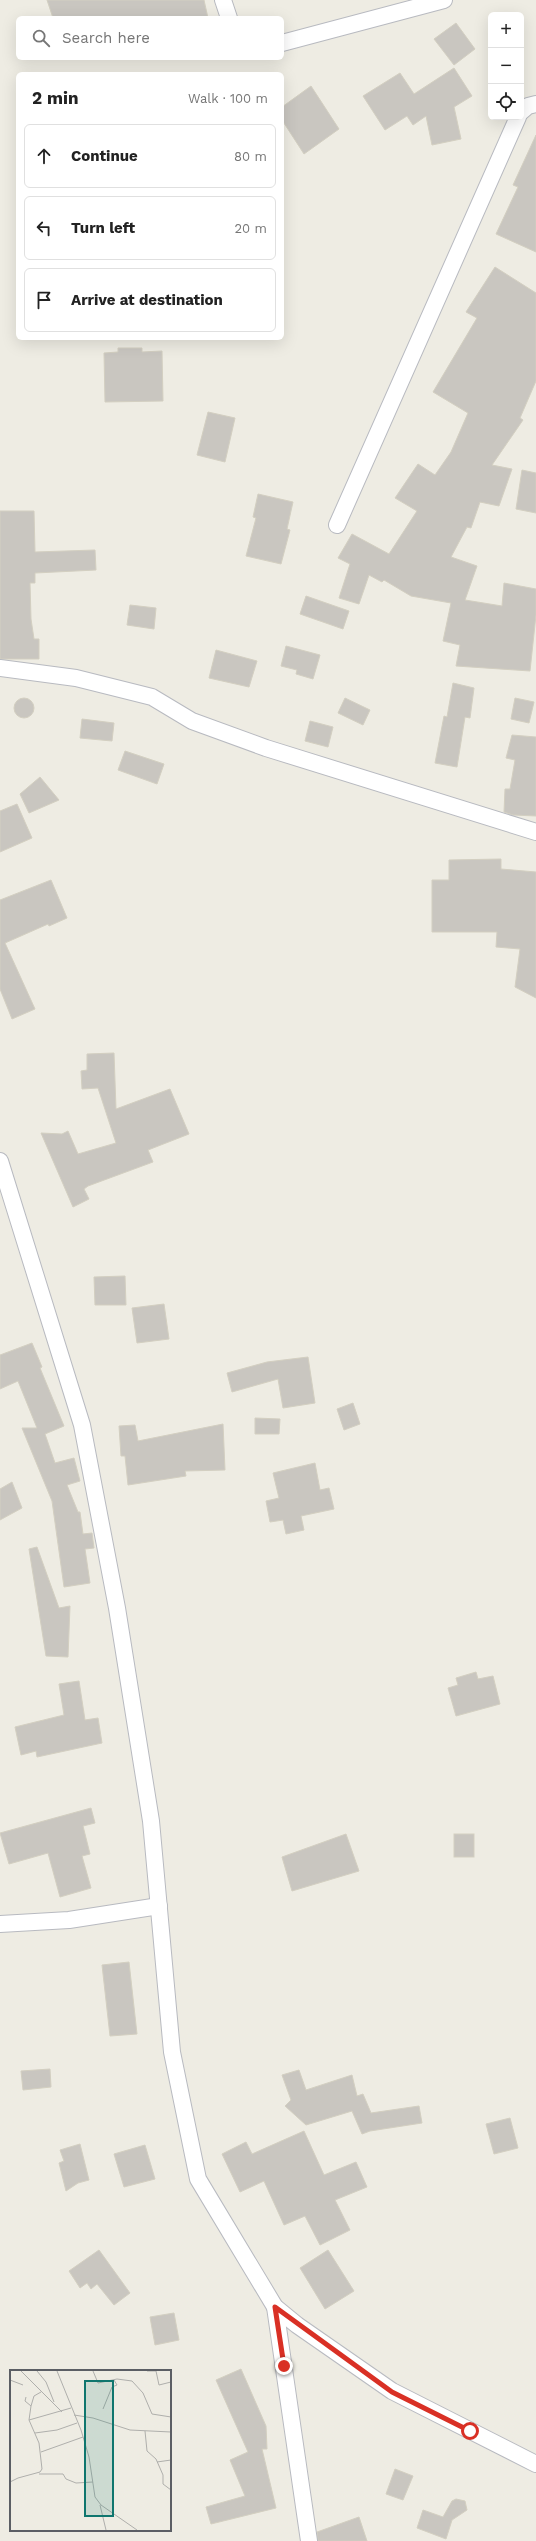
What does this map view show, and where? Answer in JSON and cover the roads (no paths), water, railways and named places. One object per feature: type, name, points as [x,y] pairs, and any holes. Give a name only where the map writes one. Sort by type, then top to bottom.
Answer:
[{"type":"street","points":[[223,0],[228,16]]},
{"type":"street","points":[[284,42],[444,0]]},
{"type":"street","points":[[524,109],[528,106],[536,104]]},
{"type":"street","points":[[336,525],[517,120]]},
{"type":"street","points":[[0,668],[76,678],[152,697],[192,721],[266,748],[536,832]]},
{"type":"street","points":[[0,1161],[82,1425],[116,1608],[150,1813],[172,2052],[198,2179],[275,2307],[309,2541]]},
{"type":"street","points":[[0,1924],[69,1920],[159,1906]]},
{"type":"street","points":[[275,2307],[392,2392],[536,2464]]}]
